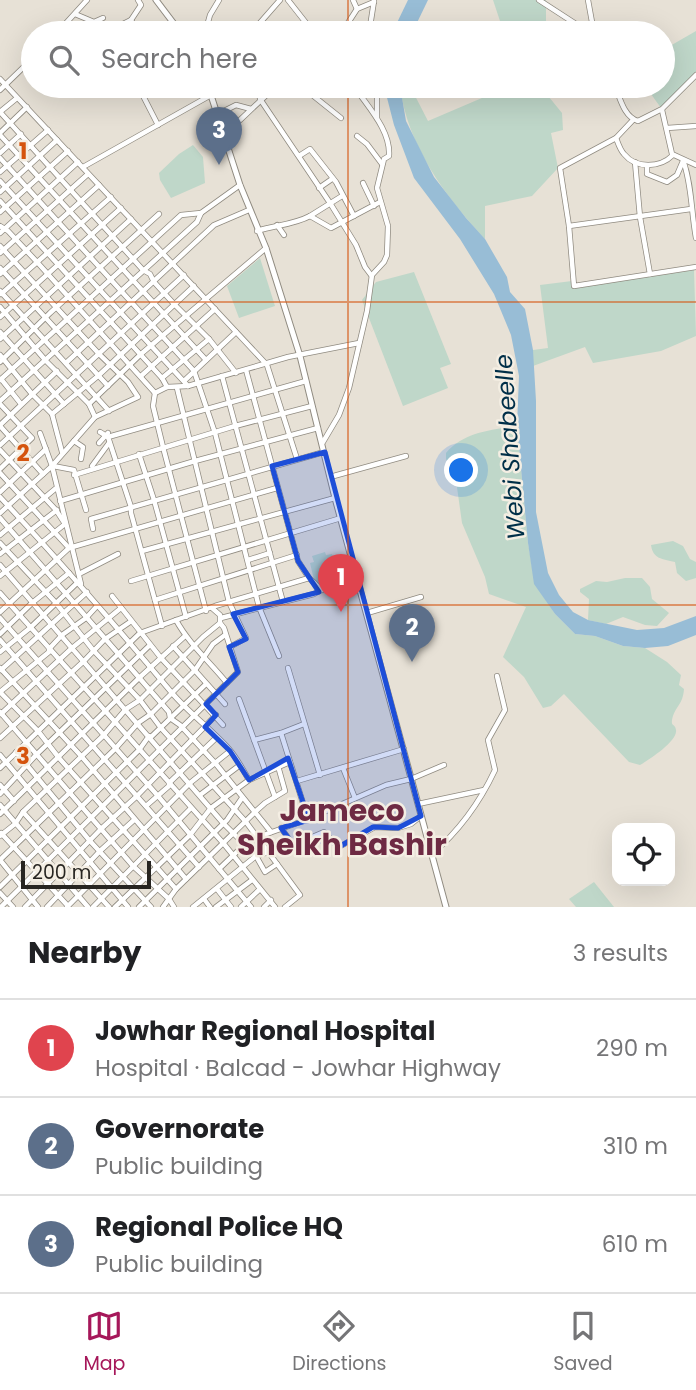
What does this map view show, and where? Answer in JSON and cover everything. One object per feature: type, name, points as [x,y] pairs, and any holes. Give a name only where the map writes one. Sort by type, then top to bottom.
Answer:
[{"type":"main road","points":[[156,0],[172,21]]},
{"type":"main road","points":[[212,98],[240,185],[266,248],[300,356],[335,498],[446,907]]},
{"type":"street","points":[[68,21],[87,0]]},
{"type":"street","points":[[131,20],[141,5],[138,0]]},
{"type":"street","points":[[208,21],[219,0]]},
{"type":"street","points":[[261,21],[279,0]]},
{"type":"street","points":[[288,0],[305,21]]},
{"type":"street","points":[[354,0],[357,9]]},
{"type":"street","points":[[539,0],[571,21]]},
{"type":"street","points":[[588,0],[591,21]]},
{"type":"street","points":[[349,21],[357,9],[374,1]]},
{"type":"street","points":[[371,21],[374,1]]},
{"type":"street","points":[[75,14],[92,21]]},
{"type":"street","points":[[96,21],[103,18]]},
{"type":"street","points":[[0,90],[21,70]]},
{"type":"street","points":[[675,96],[696,75]]},
{"type":"street","points":[[0,79],[267,365],[297,459]]},
{"type":"street","points":[[17,97],[0,112],[143,270],[150,274],[163,293],[209,339],[236,373]]},
{"type":"street","points":[[144,98],[158,125]]},
{"type":"street","points":[[83,167],[206,98]]},
{"type":"street","points":[[316,98],[341,118]]},
{"type":"street","points":[[323,442],[345,400],[368,310],[372,275],[387,255],[388,233],[377,188],[389,151],[377,119],[362,98]]},
{"type":"street","points":[[377,98],[377,119]]},
{"type":"street","points":[[620,98],[634,120]]},
{"type":"street","points":[[673,98],[662,109],[644,119],[634,120],[616,138],[561,169],[574,285],[696,267]]},
{"type":"street","points":[[223,132],[260,99],[330,202],[372,275]]},
{"type":"street","points":[[218,114],[236,105],[251,109]]},
{"type":"street","points":[[27,107],[0,134],[206,360]]},
{"type":"street","points":[[662,109],[673,155]]},
{"type":"street","points":[[667,128],[696,126]]},
{"type":"street","points":[[0,173],[48,130]]},
{"type":"street","points":[[21,134],[0,155],[6,166],[194,370],[215,433],[259,607],[279,656]]},
{"type":"street","points":[[357,135],[383,164]]},
{"type":"street","points":[[616,138],[623,153],[635,162],[647,166],[664,163],[673,155]]},
{"type":"street","points":[[0,192],[57,139]]},
{"type":"street","points":[[298,157],[310,149],[354,216]]},
{"type":"street","points":[[0,212],[68,151]]},
{"type":"street","points":[[673,155],[696,166]]},
{"type":"street","points":[[637,178],[646,174],[667,182],[677,175],[683,160]]},
{"type":"street","points":[[683,160],[691,191],[696,238]]},
{"type":"street","points":[[1,229],[16,219],[78,162]]},
{"type":"street","points":[[635,162],[649,274]]},
{"type":"street","points":[[646,174],[647,166]]},
{"type":"street","points":[[0,513],[52,466],[95,416],[138,397],[128,382],[1,249],[15,240],[89,174]]},
{"type":"street","points":[[319,188],[332,179]]},
{"type":"street","points":[[0,181],[188,386]]},
{"type":"street","points":[[363,183],[374,206]]},
{"type":"street","points":[[99,185],[15,262],[1,271],[36,305],[108,386]]},
{"type":"street","points":[[21,404],[0,379],[45,342],[181,215],[201,213],[240,185]]},
{"type":"street","points":[[691,191],[696,185]]},
{"type":"street","points":[[257,231],[296,223],[342,196]]},
{"type":"street","points":[[109,411],[45,342],[36,328],[1,293],[111,197]]},
{"type":"street","points":[[0,201],[141,354],[167,387]]},
{"type":"street","points":[[310,216],[329,228],[380,202]]},
{"type":"street","points":[[0,317],[121,208]]},
{"type":"street","points":[[569,226],[691,209]]},
{"type":"street","points":[[66,363],[214,225],[249,210]]},
{"type":"street","points":[[70,548],[0,471],[32,438],[0,402],[197,222],[201,213]]},
{"type":"street","points":[[63,453],[52,414],[1,359],[159,214]]},
{"type":"street","points":[[64,404],[35,369],[1,336],[131,219]]},
{"type":"street","points":[[277,225],[284,235]]},
{"type":"street","points":[[1,229],[8,231],[155,393],[153,406],[200,586],[209,609],[221,621],[238,672],[1,907]]},
{"type":"street","points":[[89,404],[141,354],[266,248]]},
{"type":"street","points":[[0,445],[184,275]]},
{"type":"street","points":[[52,414],[98,376],[194,286]]},
{"type":"street","points":[[0,307],[89,404],[95,416]]},
{"type":"street","points":[[141,376],[163,359],[215,309]]},
{"type":"street","points":[[184,381],[236,332]]},
{"type":"street","points":[[162,378],[209,339]]},
{"type":"street","points":[[155,393],[167,387],[188,386],[288,357],[359,343]]},
{"type":"street","points":[[247,370],[300,565],[322,590]]},
{"type":"street","points":[[43,474],[0,426],[58,371]]},
{"type":"street","points":[[222,376],[250,472],[283,603]]},
{"type":"street","points":[[99,443],[106,436],[306,381]]},
{"type":"street","points":[[177,388],[229,601],[246,638],[229,647]]},
{"type":"street","points":[[74,475],[313,405]]},
{"type":"street","points":[[0,554],[59,506],[83,496],[169,468],[319,427]]},
{"type":"street","points":[[40,433],[52,466],[59,506],[80,584]]},
{"type":"street","points":[[106,436],[131,507],[162,626]]},
{"type":"street","points":[[92,466],[106,436]]},
{"type":"street","points":[[74,441],[83,447],[81,459]]},
{"type":"street","points":[[46,449],[0,495],[87,592],[106,618],[141,654],[172,693],[230,751],[249,780]]},
{"type":"street","points":[[0,450],[44,499],[59,506]]},
{"type":"street","points":[[93,529],[91,519],[325,452]]},
{"type":"street","points":[[139,454],[186,617]]},
{"type":"street","points":[[330,477],[407,456]]},
{"type":"street","points":[[52,466],[74,470],[86,510]]},
{"type":"street","points":[[0,612],[70,548],[277,488]]},
{"type":"street","points":[[0,536],[56,489]]},
{"type":"street","points":[[142,551],[335,498]]},
{"type":"street","points":[[0,518],[129,665],[171,715],[170,718],[204,749],[271,832]]},
{"type":"street","points":[[131,581],[341,518]]},
{"type":"street","points":[[0,576],[65,524]]},
{"type":"street","points":[[0,543],[56,603],[93,650],[120,676],[161,728],[258,837],[300,895],[285,907]]},
{"type":"street","points":[[248,560],[270,553]]},
{"type":"street","points":[[79,574],[118,554]]},
{"type":"street","points":[[155,600],[297,555]]},
{"type":"street","points":[[0,565],[223,823],[256,856],[265,872],[277,864]]},
{"type":"street","points":[[0,634],[69,573]]},
{"type":"street","points":[[0,768],[140,633],[229,601],[309,578]]},
{"type":"street","points":[[230,751],[190,783],[68,907],[1,834],[15,824],[38,798],[115,724],[126,709],[140,700],[221,621],[233,614],[283,603],[358,578]]},
{"type":"street","points":[[0,652],[30,628],[66,593],[80,584]]},
{"type":"street","points":[[87,592],[39,638],[0,670],[49,720],[187,879]]},
{"type":"street","points":[[0,594],[214,833],[275,907]]},
{"type":"street","points":[[112,596],[130,622],[223,725]]},
{"type":"street","points":[[367,612],[421,597]]},
{"type":"street","points":[[97,606],[86,618],[62,635],[49,652],[0,692],[38,731],[176,889]]},
{"type":"street","points":[[121,608],[106,618],[0,713],[83,805],[100,829],[174,907]]},
{"type":"street","points":[[0,618],[158,796],[249,905]]},
{"type":"street","points":[[176,620],[185,636],[227,683]]},
{"type":"street","points":[[0,738],[105,639],[130,622]]},
{"type":"street","points":[[38,907],[0,860],[195,670],[213,644],[225,635]]},
{"type":"street","points":[[185,636],[39,778],[1,810],[90,907],[191,808]]},
{"type":"street","points":[[0,640],[199,867]]},
{"type":"street","points":[[13,801],[1,790],[150,645]]},
{"type":"street","points":[[173,646],[225,704]]},
{"type":"street","points":[[288,668],[320,775]]},
{"type":"street","points":[[430,855],[450,838],[496,768],[488,740],[505,710],[497,677]]},
{"type":"street","points":[[0,887],[139,750],[149,736],[161,728],[206,684]]},
{"type":"street","points":[[239,699],[275,797]]},
{"type":"street","points":[[25,907],[216,715]]},
{"type":"street","points":[[254,740],[304,724]]},
{"type":"street","points":[[281,733],[308,819]]},
{"type":"street","points":[[146,806],[216,738]]},
{"type":"street","points":[[297,781],[404,749]]},
{"type":"street","points":[[16,752],[90,841],[151,907]]},
{"type":"street","points":[[0,755],[128,907]]},
{"type":"street","points":[[115,907],[144,876],[190,835],[211,808],[249,780],[290,762]]},
{"type":"street","points":[[200,795],[240,765]]},
{"type":"street","points":[[219,869],[244,844],[258,837],[444,765]]},
{"type":"street","points":[[163,907],[176,889],[255,812],[286,790],[278,766]]},
{"type":"street","points":[[343,768],[355,799]]},
{"type":"street","points":[[418,804],[484,790]]},
{"type":"street","points":[[139,907],[235,811],[242,798]]},
{"type":"street","points":[[23,813],[109,907]]},
{"type":"street","points":[[281,828],[298,850],[312,844],[310,838],[324,832],[340,847],[375,827],[398,828],[411,824],[421,816]]},
{"type":"street","points":[[47,907],[77,873],[134,820]]},
{"type":"street","points":[[193,907],[256,856],[269,852]]},
{"type":"street","points":[[216,907],[252,880]]},
{"type":"street","points":[[217,889],[231,907]]},
{"type":"street","points":[[241,907],[249,905],[260,889]]},
{"type":"street","points":[[0,893],[13,907]]},
{"type":"street","points":[[204,899],[210,907]]},
{"type":"street","points":[[264,907],[271,900]]},
{"type":"highlighted area","points":[[325,452],[421,816],[398,828],[373,827],[339,847],[327,838],[297,850],[281,828],[309,820],[288,758],[249,780],[230,751],[205,727],[216,715],[206,704],[238,672],[229,647],[246,639],[233,614],[319,592],[298,561],[272,466]]},
{"type":"green space","points":[[493,0],[546,0],[546,21],[500,21]]},
{"type":"green space","points":[[696,31],[696,72],[675,94],[675,43]]},
{"type":"green space","points":[[402,98],[416,98],[428,121],[482,98],[550,98],[562,113],[563,130],[551,133],[558,168],[532,196],[485,206],[485,239],[442,187],[430,168],[419,149]]},
{"type":"green space","points":[[654,98],[671,98],[661,108]]},
{"type":"green space","points":[[193,145],[203,157],[205,183],[171,198],[160,180],[159,173]]},
{"type":"green space","points":[[260,258],[275,306],[239,318],[227,286]]},
{"type":"green space","points":[[694,270],[696,336],[661,351],[593,363],[585,347],[533,366],[533,350],[548,348],[540,285],[572,281],[573,287]]},
{"type":"green space","points":[[414,272],[451,364],[440,368],[448,388],[403,406],[362,300],[376,282]]},
{"type":"green space","points":[[517,426],[528,543],[535,584],[555,614],[575,634],[595,636],[623,646],[645,648],[681,675],[679,685],[684,689],[683,694],[672,720],[676,728],[675,734],[662,750],[640,765],[629,762],[564,694],[551,706],[543,708],[524,677],[503,657],[526,607],[489,594],[485,577],[462,523],[456,480],[446,453],[470,436]]},
{"type":"green space","points":[[673,541],[683,546],[690,559],[696,562],[696,578],[686,581],[677,573],[675,562],[659,558],[654,553],[651,545]]},
{"type":"green space","points":[[325,552],[326,555],[332,554],[337,574],[320,582],[314,580],[310,563],[314,562],[312,556]]},
{"type":"green space","points":[[642,578],[650,587],[652,599],[669,613],[657,626],[645,625],[623,617],[606,624],[588,620],[589,599],[580,589],[596,581],[607,582]]},
{"type":"green space","points":[[594,882],[614,907],[576,907],[569,899]]},
{"type":"water","points":[[408,0],[428,0],[418,21],[398,21]]},
{"type":"water","points":[[387,98],[402,98],[406,121],[434,177],[485,239],[507,277],[510,292],[525,309],[533,350],[536,401],[536,512],[548,573],[559,595],[573,612],[588,620],[637,630],[664,628],[696,616],[696,635],[668,646],[645,648],[623,646],[595,636],[575,634],[555,614],[534,584],[517,426],[519,376],[511,335],[494,294],[460,239],[414,178]]},
{"type":"place","name":"Regional Police HQ","points":[[219,165]]},
{"type":"place","name":"Jowhar Regional Hospital","points":[[341,612]]},
{"type":"place","name":"Governorate","points":[[412,662]]},
{"type":"district","name":"Jameco Sheikh Bashir","points":[[342,828]]},
{"type":"water label","name":"Webi Shabeelle","points":[[510,447]]}]
